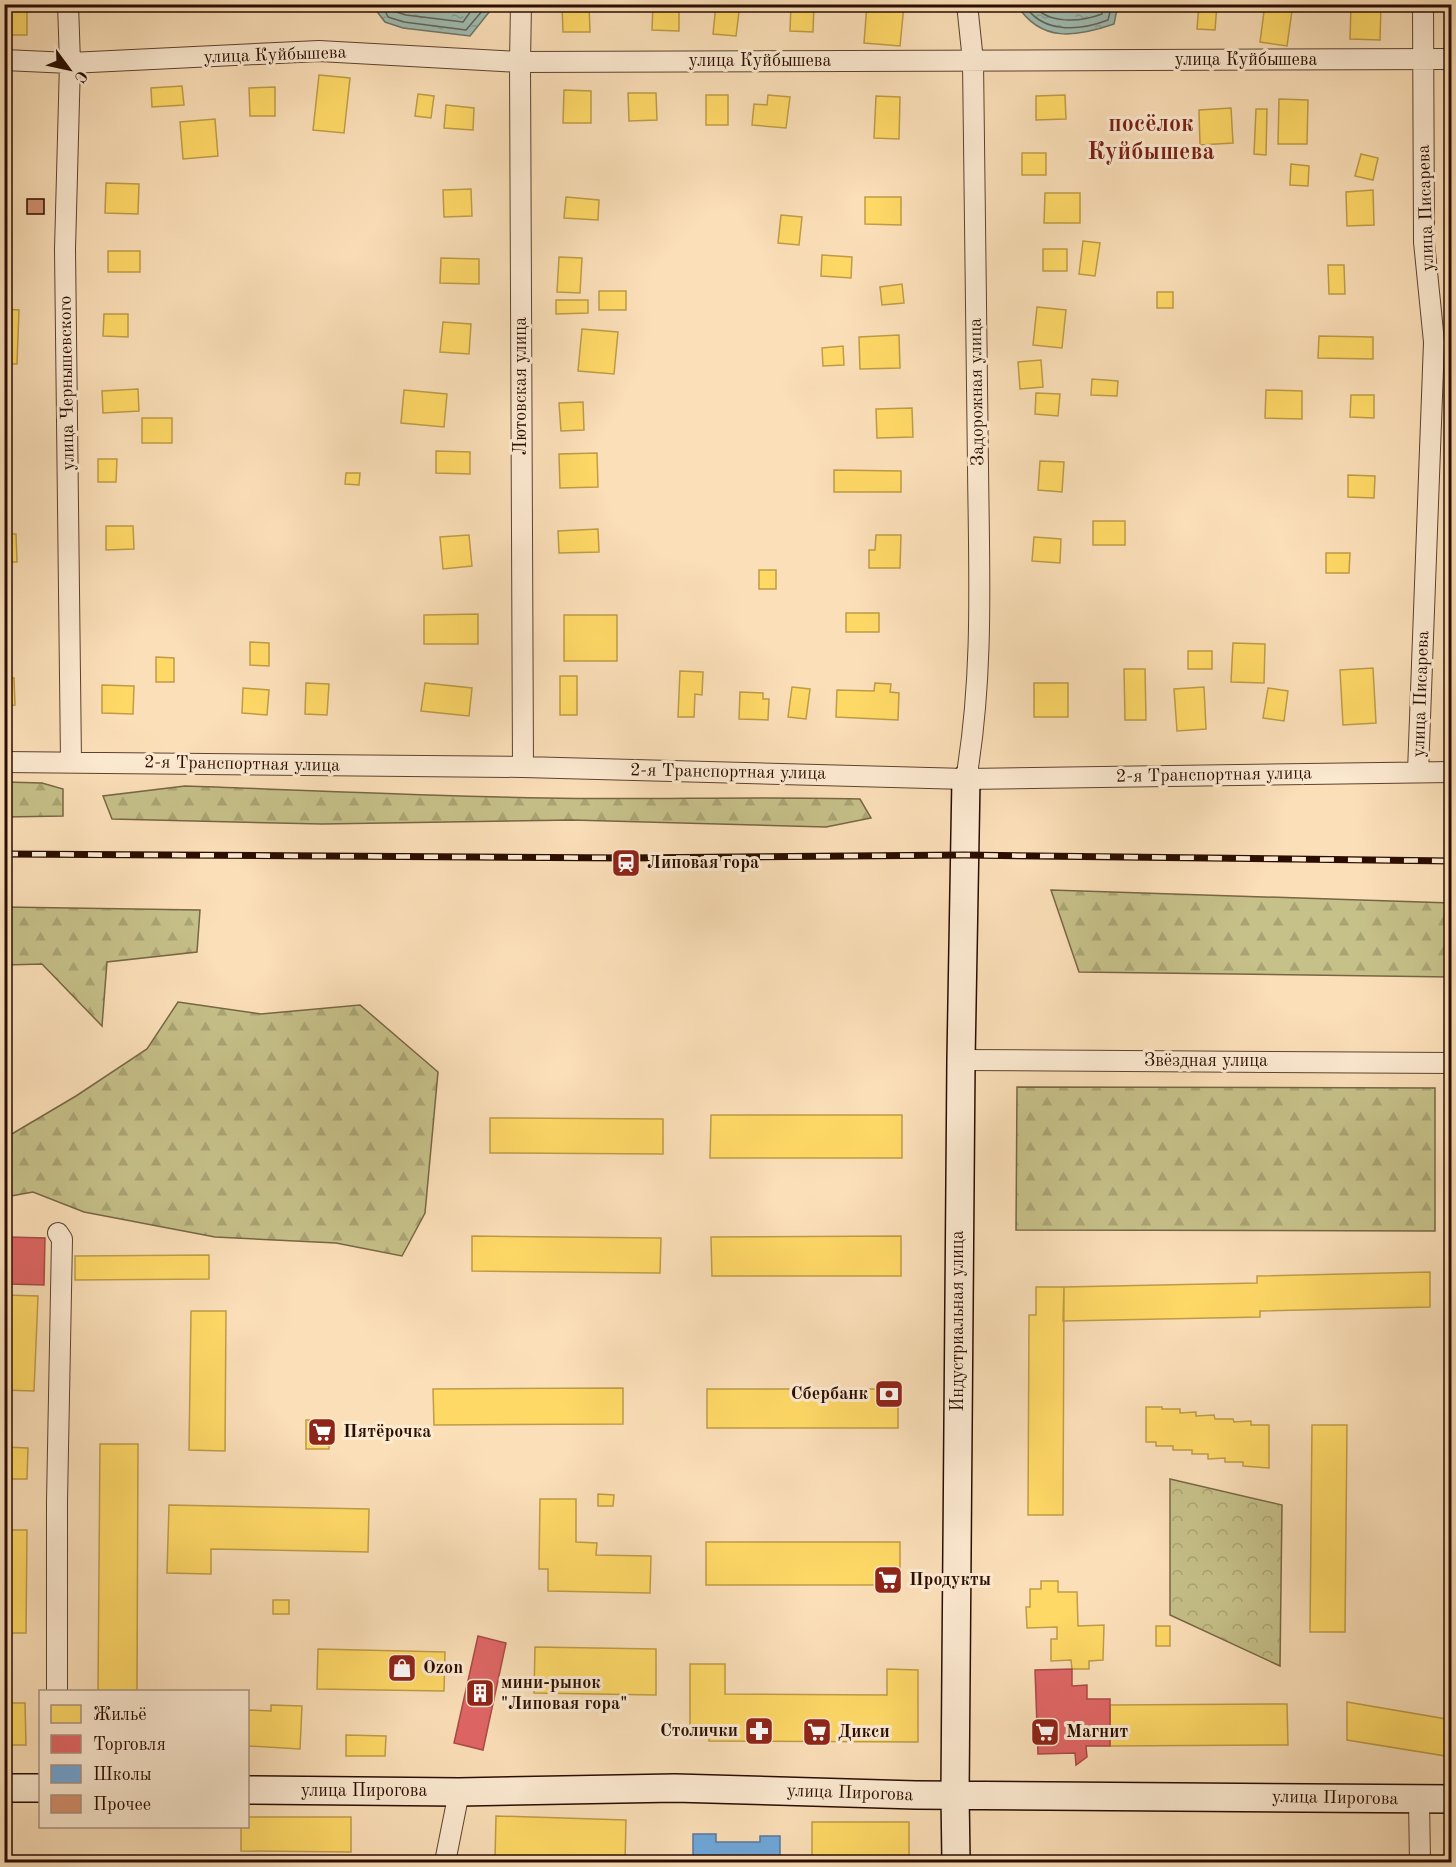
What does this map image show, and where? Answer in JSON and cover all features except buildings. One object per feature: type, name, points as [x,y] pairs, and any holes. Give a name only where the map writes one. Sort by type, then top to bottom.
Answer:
[{"type":"street","name":"улица Чернышевского","points":[[69,4],[70,63],[65,249],[71,762]]},
{"type":"street","name":"Лютовская улица","points":[[521,4],[523,767]]},
{"type":"street","name":"Задорожная улица","points":[[966,778],[975,731],[979,581],[973,61],[967,4]]},
{"type":"street","name":"улица Писарева","points":[[1418,772],[1443,342],[1424,242],[1423,4]]},
{"type":"street","name":"улица Куйбышева","points":[[4,60],[70,63],[319,51],[520,62],[1452,59]]},
{"type":"street","name":"2-я Транспортная улица","points":[[4,762],[523,767],[966,778],[1452,771]]},
{"type":"street","name":"Индустриальная улица","points":[[956,1863],[961,1060],[966,778]]},
{"type":"street","name":"Звёздная улица","points":[[961,1060],[1452,1063]]},
{"type":"street","points":[[57,1690],[57,1466],[62,1239],[58,1233]]},
{"type":"street","points":[[4,1788],[39,1788]]},
{"type":"street","name":"улица Пирогова","points":[[249,1790],[459,1792],[675,1788],[916,1795],[1452,1799]]},
{"type":"street","points":[[445,1863],[459,1792]]},
{"type":"street","points":[[1419,1799],[1420,1863]]},
{"type":"green space","points":[[5,782],[42,783],[63,789],[63,816],[5,817]]},
{"type":"green space","points":[[185,786],[545,798],[860,799],[871,818],[826,827],[572,820],[322,824],[112,819],[103,796]]},
{"type":"green space","points":[[1051,890],[1451,903],[1451,977],[1079,972]]},
{"type":"green space","points":[[4,907],[200,910],[197,952],[107,962],[102,1026],[42,964],[5,965]]},
{"type":"green space","points":[[178,1002],[261,1014],[360,1005],[438,1072],[425,1213],[402,1256],[336,1243],[215,1237],[84,1212],[33,1192],[5,1197],[5,1138],[76,1096],[147,1049]]},
{"type":"green space","points":[[1017,1087],[1435,1088],[1435,1231],[1016,1230]]},
{"type":"green space","points":[[1170,1479],[1282,1505],[1280,1666],[1170,1615]]},
{"type":"water","points":[[376,5],[489,5],[490,11],[470,36],[403,28],[385,22],[375,9]]},
{"type":"water","points":[[1017,5],[1118,5],[1114,24],[1086,32],[1060,34],[1037,26]]},
{"type":"railway","points":[[4,854],[626,858],[964,855],[1452,861]]},
{"type":"place","name":"Липовая гора","points":[[626,863]]},
{"type":"place","name":"Сбербанк","points":[[889,1394]]},
{"type":"place","name":"Пятёрочка","points":[[322,1432]]},
{"type":"place","name":"Продукты","points":[[888,1580]]},
{"type":"place","name":"Ozon","points":[[402,1668]]},
{"type":"place","name":"мини-рынок \"Липовая гора\"","points":[[480,1693]]},
{"type":"place","name":"Столички","points":[[759,1731]]},
{"type":"place","name":"Дикси","points":[[817,1732]]},
{"type":"place","name":"Магнит","points":[[1045,1732]]},
{"type":"district","name":"посёлок Куйбышева","points":[[1151,139]]}]
